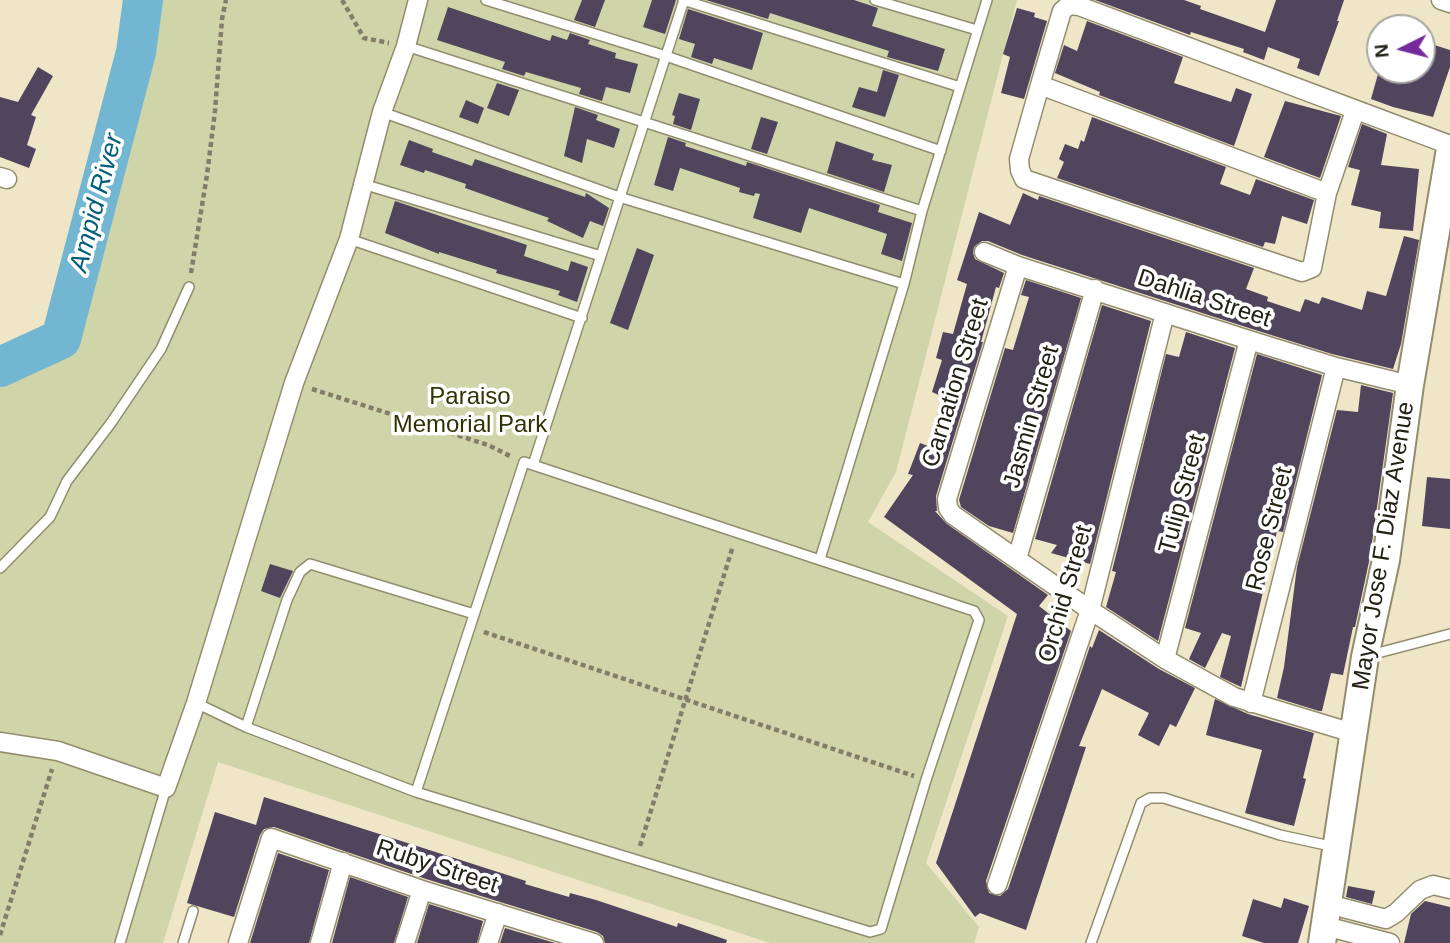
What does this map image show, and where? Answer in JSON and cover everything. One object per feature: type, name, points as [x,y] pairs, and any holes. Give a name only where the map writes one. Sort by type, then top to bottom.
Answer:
[{"type":"street","points":[[0,742],[58,751],[166,788],[196,703],[294,383],[349,239],[382,112],[406,46],[418,0]]},
{"type":"street","points":[[1441,0],[1450,3]]},
{"type":"street","points":[[1355,111],[1327,193],[1312,268],[1302,272],[1024,179],[1020,170],[1019,159],[1040,85],[1062,11],[1069,5],[1074,5],[1355,111],[1450,147]]},
{"type":"street","points":[[1040,85],[1327,193]]},
{"type":"street","name":"Mayor Jose F. Diaz Avenue","points":[[1325,924],[1365,657],[1386,560],[1410,385],[1444,226],[1450,147]]},
{"type":"street","name":"Dahlia Street","points":[[984,252],[1249,340],[1336,367],[1410,385]]},
{"type":"street","name":"Carnation Street","points":[[1017,559],[953,515],[948,508],[947,499],[1018,265]]},
{"type":"street","name":"Jasmin Street","points":[[1017,559],[1095,289]]},
{"type":"street","name":"Orchid Street","points":[[997,885],[1090,611],[1165,313]]},
{"type":"street","name":"Tulip Street","points":[[1166,659],[1249,340]]},
{"type":"street","name":"Rose Street","points":[[1251,703],[1336,367]]},
{"type":"street","points":[[1017,559],[1090,611],[1166,659],[1234,697],[1353,733]]},
{"type":"street","name":"Ruby Street","points":[[238,943],[268,842],[274,838],[574,940],[594,943]]},
{"type":"street","points":[[320,943],[343,862]]},
{"type":"street","points":[[1325,924],[1386,919],[1420,890],[1433,885],[1450,888]]},
{"type":"street","points":[[405,943],[422,890]]},
{"type":"street","points":[[488,943],[498,913]]},
{"type":"street","points":[[1325,924],[1390,943]]},
{"type":"lane","points":[[486,0],[666,56],[941,151]]},
{"type":"lane","points":[[416,792],[474,614],[582,318],[684,0],[960,87]]},
{"type":"lane","points":[[875,0],[977,30]]},
{"type":"lane","points":[[820,559],[904,284],[922,211],[986,0]]},
{"type":"lane","points":[[406,46],[922,211]]},
{"type":"lane","points":[[382,112],[619,197],[904,284]]},
{"type":"lane","points":[[363,184],[601,256]]},
{"type":"lane","points":[[349,239],[582,318]]},
{"type":"lane","points":[[0,568],[50,517],[67,481],[111,423],[161,349],[189,287]]},
{"type":"lane","points":[[196,703],[246,727],[416,792],[870,932],[881,929],[926,780],[979,620],[974,611],[529,464]]},
{"type":"lane","points":[[246,727],[287,600],[300,572],[310,564],[474,614]]},
{"type":"lane","points":[[1365,657],[1450,634]]},
{"type":"lane","points":[[120,943],[166,788]]},
{"type":"lane","points":[[1091,943],[1141,803],[1150,798],[1164,798],[1280,835],[1336,847]]},
{"type":"lane","points":[[184,943],[193,911]]},
{"type":"path","points":[[189,287],[207,175],[226,0]]},
{"type":"path","points":[[342,0],[365,38],[406,46]]},
{"type":"path","points":[[294,383],[488,445],[529,464]]},
{"type":"path","points":[[635,860],[737,532]]},
{"type":"path","points":[[470,627],[926,780]]},
{"type":"path","points":[[0,935],[58,751]]},
{"type":"green space","name":"Paraiso Memorial Park","points":[[143,0],[1017,0],[896,472],[868,522],[1008,616],[926,863],[979,927],[974,943],[770,943],[218,762],[163,943],[0,943],[0,367],[61,339],[136,52]]},
{"type":"building","points":[[582,0],[605,0],[595,27],[574,20]]},
{"type":"building","points":[[652,0],[676,0],[665,34],[643,27]]},
{"type":"building","points":[[706,0],[854,0],[878,8],[872,26],[945,49],[938,71],[887,57],[889,51],[770,13],[768,19]]},
{"type":"building","points":[[1095,0],[1184,0],[1201,6],[1200,9],[1265,32],[1276,0],[1344,0],[1319,76],[1297,68],[1300,59],[1268,47],[1264,60],[1243,52],[1244,49],[1191,32],[1190,35]]},
{"type":"building","points":[[448,7],[550,41],[552,35],[567,40],[570,33],[590,40],[588,44],[616,53],[615,58],[638,64],[630,93],[606,87],[602,101],[579,94],[581,88],[526,72],[524,76],[502,69],[505,62],[437,40]]},
{"type":"building","points":[[1017,8],[1035,13],[1034,17],[1047,21],[1024,99],[1001,93],[1010,57],[1003,54]]},
{"type":"building","points":[[688,9],[763,33],[752,70],[714,58],[712,64],[691,57],[695,44],[679,39]]},
{"type":"building","points":[[1087,21],[1183,57],[1174,83],[1231,102],[1236,88],[1252,94],[1234,146],[1099,95],[1100,92],[1055,73],[1064,45],[1077,51]]},
{"type":"building","points":[[1436,46],[1450,50],[1450,67],[1433,117],[1371,99],[1375,84],[1436,84]]},
{"type":"building","points":[[38,67],[53,76],[31,115],[36,117],[27,145],[36,149],[29,168],[0,157],[0,97],[18,102]]},
{"type":"building","points":[[883,70],[899,75],[885,117],[852,107],[859,87],[877,92]]},
{"type":"building","points":[[497,83],[519,90],[509,116],[487,108]]},
{"type":"building","points":[[679,93],[700,99],[691,130],[673,124],[675,116],[672,115]]},
{"type":"building","points":[[466,100],[484,108],[478,124],[459,117]]},
{"type":"building","points":[[1285,101],[1341,116],[1320,178],[1264,157]]},
{"type":"building","points":[[575,107],[598,115],[596,120],[620,129],[614,148],[587,139],[582,163],[564,156]]},
{"type":"building","points":[[761,117],[778,122],[767,154],[751,149]]},
{"type":"building","points":[[1092,117],[1226,167],[1220,184],[1250,195],[1256,179],[1314,200],[1307,224],[1282,216],[1275,244],[1265,242],[1263,247],[1057,178],[1064,162],[1059,159],[1065,144],[1078,149],[1081,140],[1084,142]]},
{"type":"building","points":[[1362,124],[1387,134],[1381,165],[1419,169],[1413,231],[1379,228],[1381,212],[1351,205],[1360,170],[1348,167]]},
{"type":"building","points":[[668,137],[686,143],[685,146],[746,166],[747,162],[880,205],[878,212],[912,223],[902,261],[881,254],[887,234],[809,208],[801,233],[753,218],[760,194],[755,193],[754,196],[739,192],[740,188],[680,168],[673,191],[654,185]]},
{"type":"building","points":[[409,140],[433,149],[432,152],[472,166],[475,159],[585,197],[586,193],[609,208],[603,226],[590,221],[583,238],[547,221],[549,218],[465,188],[466,184],[425,170],[424,173],[400,165]]},
{"type":"building","points":[[836,141],[874,154],[872,160],[892,165],[884,192],[827,173]]},
{"type":"building","points":[[1023,193],[1254,268],[1246,289],[1268,297],[1267,301],[1300,312],[1305,299],[1319,304],[1322,297],[1362,310],[1367,291],[1386,296],[1404,236],[1419,240],[1401,344],[1393,369],[1332,354],[1252,329],[1022,255],[988,241],[982,241],[974,247],[975,259],[1004,273],[999,288],[996,287],[983,342],[936,496],[935,511],[947,524],[1048,595],[1039,606],[1071,631],[986,881],[989,893],[1000,896],[1008,889],[1090,646],[1092,648],[1099,630],[1159,669],[1195,688],[1176,727],[1170,724],[1159,746],[1138,735],[1149,713],[1102,689],[1079,746],[1086,747],[1026,930],[980,913],[975,917],[936,863],[1017,614],[884,517],[913,475],[908,474],[920,443],[928,446],[943,397],[932,392],[942,360],[936,358],[943,332],[953,334],[967,284],[957,280],[979,212],[1010,225]]},
{"type":"building","points":[[395,201],[527,245],[524,256],[568,271],[571,261],[588,267],[577,302],[558,295],[560,291],[496,273],[497,270],[439,254],[385,233]]},
{"type":"building","points":[[637,248],[654,255],[628,330],[610,323]]},
{"type":"building","points":[[1026,280],[1081,298],[1013,533],[989,526],[961,507],[959,500],[1005,348],[1013,350],[1029,297],[1021,295]]},
{"type":"building","points":[[1102,305],[1151,321],[1090,564],[1051,553],[1057,545],[1035,539]]},
{"type":"building","points":[[1186,332],[1235,348],[1158,641],[1106,607],[1116,572],[1112,571],[1166,354],[1179,357]]},
{"type":"building","points":[[1257,354],[1322,375],[1283,532],[1277,531],[1241,687],[1220,677],[1231,636],[1222,633],[1205,668],[1189,659],[1201,633],[1185,628]]},
{"type":"building","points":[[1361,385],[1393,393],[1370,557],[1355,627],[1343,675],[1331,673],[1322,711],[1319,711],[1277,698],[1284,667],[1297,567],[1337,410],[1358,412]]},
{"type":"building","points":[[1427,477],[1450,479],[1450,529],[1422,526]]},
{"type":"building","points":[[270,564],[293,571],[280,598],[261,591]]},
{"type":"building","points":[[1215,699],[1248,714],[1314,733],[1294,826],[1245,813],[1262,750],[1206,735]]},
{"type":"building","points":[[264,797],[526,881],[525,884],[569,897],[570,893],[596,900],[677,927],[678,923],[727,940],[726,943],[605,943],[603,936],[597,932],[426,879],[274,827],[264,829],[260,835],[234,917],[187,903],[215,812],[256,825]]},
{"type":"building","points":[[278,853],[329,870],[309,943],[250,943]]},
{"type":"building","points":[[350,877],[408,897],[394,943],[332,943]]},
{"type":"building","points":[[1348,886],[1375,891],[1372,904],[1346,897]]},
{"type":"building","points":[[1284,898],[1309,906],[1298,943],[1264,943],[1242,936],[1253,899],[1281,908]]},
{"type":"building","points":[[1425,901],[1450,907],[1450,943],[1404,943],[1411,914]]},
{"type":"building","points":[[429,904],[483,921],[477,943],[417,943]]},
{"type":"building","points":[[505,928],[555,943],[500,943]]},
{"type":"waterway","name":"Ampid River","points":[[0,367],[61,339],[136,52],[143,0]]}]
